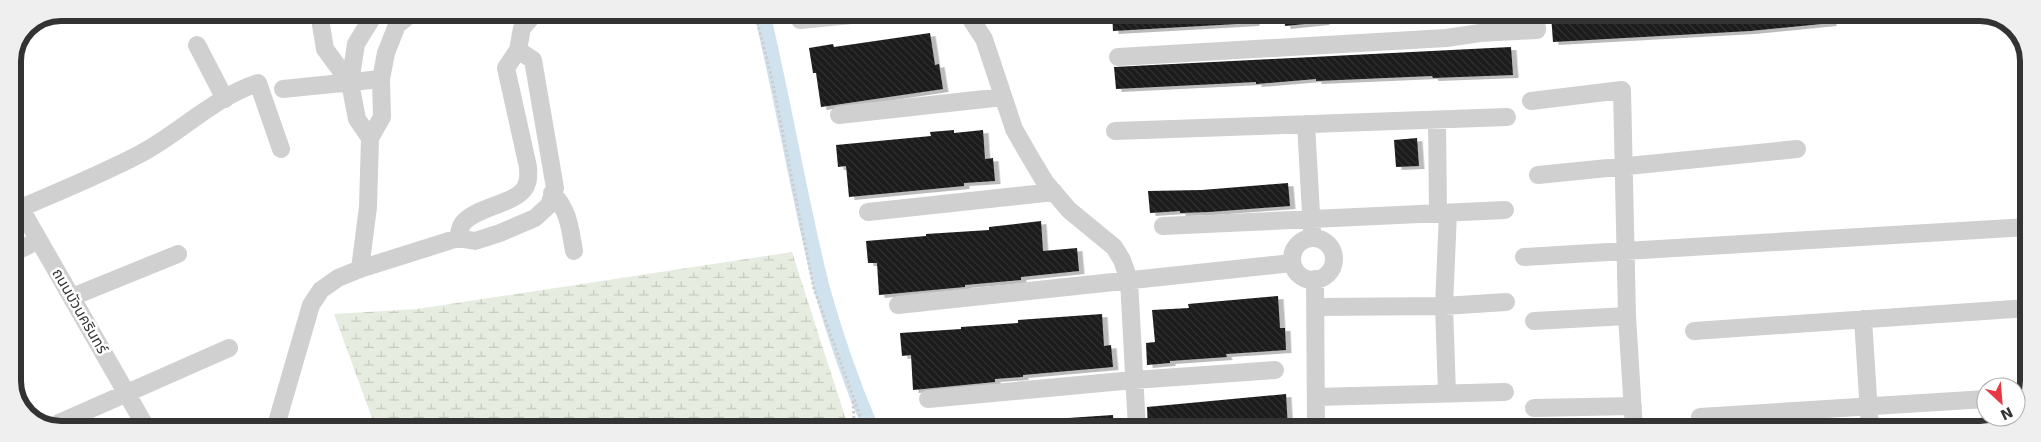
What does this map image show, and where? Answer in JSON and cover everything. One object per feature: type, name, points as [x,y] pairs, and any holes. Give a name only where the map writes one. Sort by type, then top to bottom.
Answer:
[{"type":"street","points":[[320,21],[325,49],[350,83]]},
{"type":"street","points":[[370,21],[356,44],[350,83],[357,119],[370,138]]},
{"type":"street","points":[[360,269],[368,207],[370,138],[382,116],[381,79],[386,53],[397,25],[402,21]]},
{"type":"street","points":[[458,238],[462,224],[470,217],[520,195],[528,183],[528,167],[506,68],[518,50],[522,28],[528,21]]},
{"type":"street","points":[[972,21],[984,40],[1014,129],[1045,182],[1069,210],[1114,247],[1122,260],[1128,280],[1137,421]]},
{"type":"street","points":[[1118,57],[1446,38],[1537,30],[1536,21]]},
{"type":"street","points":[[197,44],[225,99]]},
{"type":"street","points":[[277,421],[311,305],[321,290],[338,278],[360,269],[458,238],[475,240],[515,227],[535,218],[549,205],[555,188],[533,60],[518,50]]},
{"type":"street","points":[[283,89],[381,79]]},
{"type":"street","points":[[21,200],[140,154],[225,99],[248,86],[258,83],[281,150]]},
{"type":"street","points":[[1531,101],[1622,90],[1627,316],[1634,421]]},
{"type":"street","points":[[839,115],[1003,97]]},
{"type":"street","points":[[1116,132],[1507,117]]},
{"type":"street","points":[[1437,120],[1443,213],[1447,394]]},
{"type":"street","points":[[1306,124],[1312,238]]},
{"type":"street","points":[[1538,175],[1796,149]]},
{"type":"street","points":[[868,212],[1054,192]]},
{"type":"street","points":[[552,194],[560,202],[569,219],[574,251]]},
{"type":"street","points":[[504,201],[515,227]]},
{"type":"street","name":"ถนนบัวนครินทร์","points":[[21,209],[142,421]]},
{"type":"street","points":[[1163,226],[1505,210]]},
{"type":"street","points":[[1524,257],[2020,228]]},
{"type":"street","points":[[1312,238],[1324,241],[1332,249],[1334,261],[1329,272],[1320,279],[1308,279],[1298,273],[1292,263],[1293,251],[1301,242],[1312,238]]},
{"type":"street","points":[[21,249],[39,240]]},
{"type":"street","points":[[72,297],[178,254]]},
{"type":"street","points":[[898,305],[1292,263]]},
{"type":"street","points":[[1315,279],[1316,421]]},
{"type":"street","points":[[1316,307],[1444,306],[1506,302]]},
{"type":"street","points":[[1694,331],[2020,309]]},
{"type":"street","points":[[1534,321],[1627,316]]},
{"type":"street","points":[[1863,319],[1869,421]]},
{"type":"street","points":[[65,421],[126,392],[229,348]]},
{"type":"street","points":[[928,399],[1134,380],[1275,370]]},
{"type":"street","points":[[1316,397],[1505,392]]},
{"type":"street","points":[[1700,417],[1976,400]]},
{"type":"street","points":[[1534,408],[1633,406]]},
{"type":"path","points":[[757,21],[771,75],[814,289],[862,421]]},
{"type":"path","points":[[853,398],[854,421]]},
{"type":"green space","points":[[792,252],[846,421],[373,421],[334,314],[417,309]]},
{"type":"building","points":[[1112,21],[1254,21],[1254,23],[1113,31]]},
{"type":"building","points":[[1285,21],[1324,21],[1324,22],[1285,26]]},
{"type":"building","points":[[1551,21],[1831,21],[1831,23],[1750,31],[1553,42]]},
{"type":"building","points":[[930,33],[935,65],[939,64],[943,89],[821,107],[816,73],[813,73],[809,48],[833,44],[834,47]]},
{"type":"building","points":[[1511,47],[1513,75],[1316,81],[1316,79],[1256,84],[1256,82],[1116,89],[1114,67]]},
{"type":"building","points":[[954,130],[954,133],[983,130],[985,159],[993,158],[995,181],[964,183],[964,186],[849,197],[846,166],[838,167],[836,145],[931,136],[930,132]]},
{"type":"building","points":[[1417,138],[1419,166],[1396,167],[1394,140]]},
{"type":"building","points":[[1288,183],[1290,206],[1209,212],[1150,213],[1148,191],[1202,190]]},
{"type":"building","points":[[1041,221],[1043,251],[1077,248],[1079,271],[1021,277],[1021,280],[965,285],[965,287],[879,295],[877,263],[868,263],[866,241],[926,236],[926,234],[989,230],[989,227]]},
{"type":"building","points":[[1278,296],[1280,328],[1285,328],[1286,350],[1226,354],[1227,357],[1170,361],[1170,363],[1147,365],[1146,343],[1155,342],[1152,310],[1189,308],[1188,304]]},
{"type":"building","points":[[1102,314],[1104,346],[1111,345],[1113,367],[1023,375],[1023,377],[995,379],[995,382],[913,390],[911,355],[902,356],[900,333],[1018,323],[1018,320]]},
{"type":"building","points":[[1286,394],[1288,421],[1263,421],[1263,419],[1246,421],[1148,421],[1147,407]]},
{"type":"building","points":[[1113,415],[1113,421],[1038,421]]},
{"type":"waterway","points":[[764,21],[822,289],[844,360],[868,421]]}]
